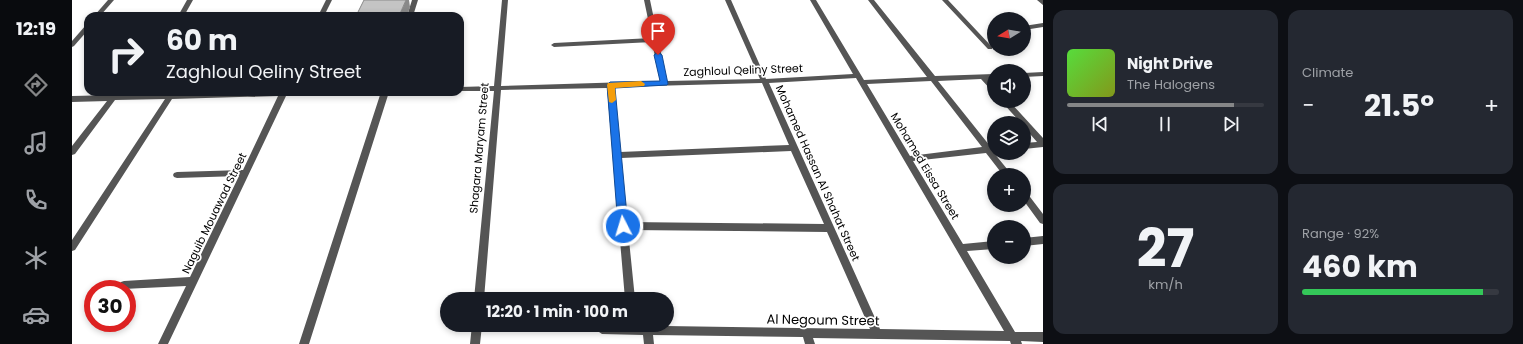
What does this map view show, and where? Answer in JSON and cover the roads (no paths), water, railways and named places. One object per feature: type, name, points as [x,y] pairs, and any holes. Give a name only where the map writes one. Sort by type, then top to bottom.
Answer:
[{"type":"street","points":[[100,12],[111,0]]},
{"type":"street","points":[[184,12],[190,0]]},
{"type":"street","points":[[323,12],[329,0]]},
{"type":"street","points":[[411,12],[415,0]]},
{"type":"street","name":"Shagara Maryam Street","points":[[480,292],[496,88],[505,0]]},
{"type":"street","points":[[646,0],[664,84]]},
{"type":"street","name":"Mohamed Hassan Al Shahat Street","points":[[728,0],[877,334]]},
{"type":"street","name":"Mohamed Eissa Street","points":[[813,0],[1015,340]]},
{"type":"street","points":[[872,0],[987,144]]},
{"type":"street","points":[[945,0],[987,45]]},
{"type":"street","points":[[1040,0],[1043,3]]},
{"type":"street","points":[[1031,27],[1043,24]]},
{"type":"street","points":[[72,44],[84,30]]},
{"type":"street","points":[[554,45],[655,40]]},
{"type":"street","points":[[1031,75],[1043,74]]},
{"type":"street","points":[[983,77],[987,81]]},
{"type":"street","name":"Zaghloul Qeliny Street","points":[[464,89],[987,77]]},
{"type":"street","points":[[610,85],[629,292]]},
{"type":"street","points":[[72,99],[132,96]]},
{"type":"street","points":[[73,243],[170,96]]},
{"type":"street","name":"Naguib Mouawad Street","points":[[163,344],[283,96]]},
{"type":"street","points":[[304,344],[384,96]]},
{"type":"street","points":[[72,152],[113,98]]},
{"type":"street","points":[[1011,108],[1043,144]]},
{"type":"street","points":[[1031,145],[1043,144]]},
{"type":"street","points":[[617,155],[794,148]]},
{"type":"street","points":[[908,159],[987,149]]},
{"type":"street","points":[[177,175],[246,173]]},
{"type":"street","points":[[1031,204],[1043,220]]},
{"type":"street","points":[[623,226],[830,228]]},
{"type":"street","points":[[1031,241],[1043,240]]},
{"type":"street","points":[[960,248],[987,246]]},
{"type":"street","points":[[136,284],[193,281]]},
{"type":"street","name":"Al Negoum Street","points":[[674,330],[877,334],[1015,340],[1043,338]]},
{"type":"street","points":[[475,344],[476,332]]},
{"type":"street","points":[[648,332],[649,344]]},
{"type":"street","points":[[807,333],[810,344]]}]
